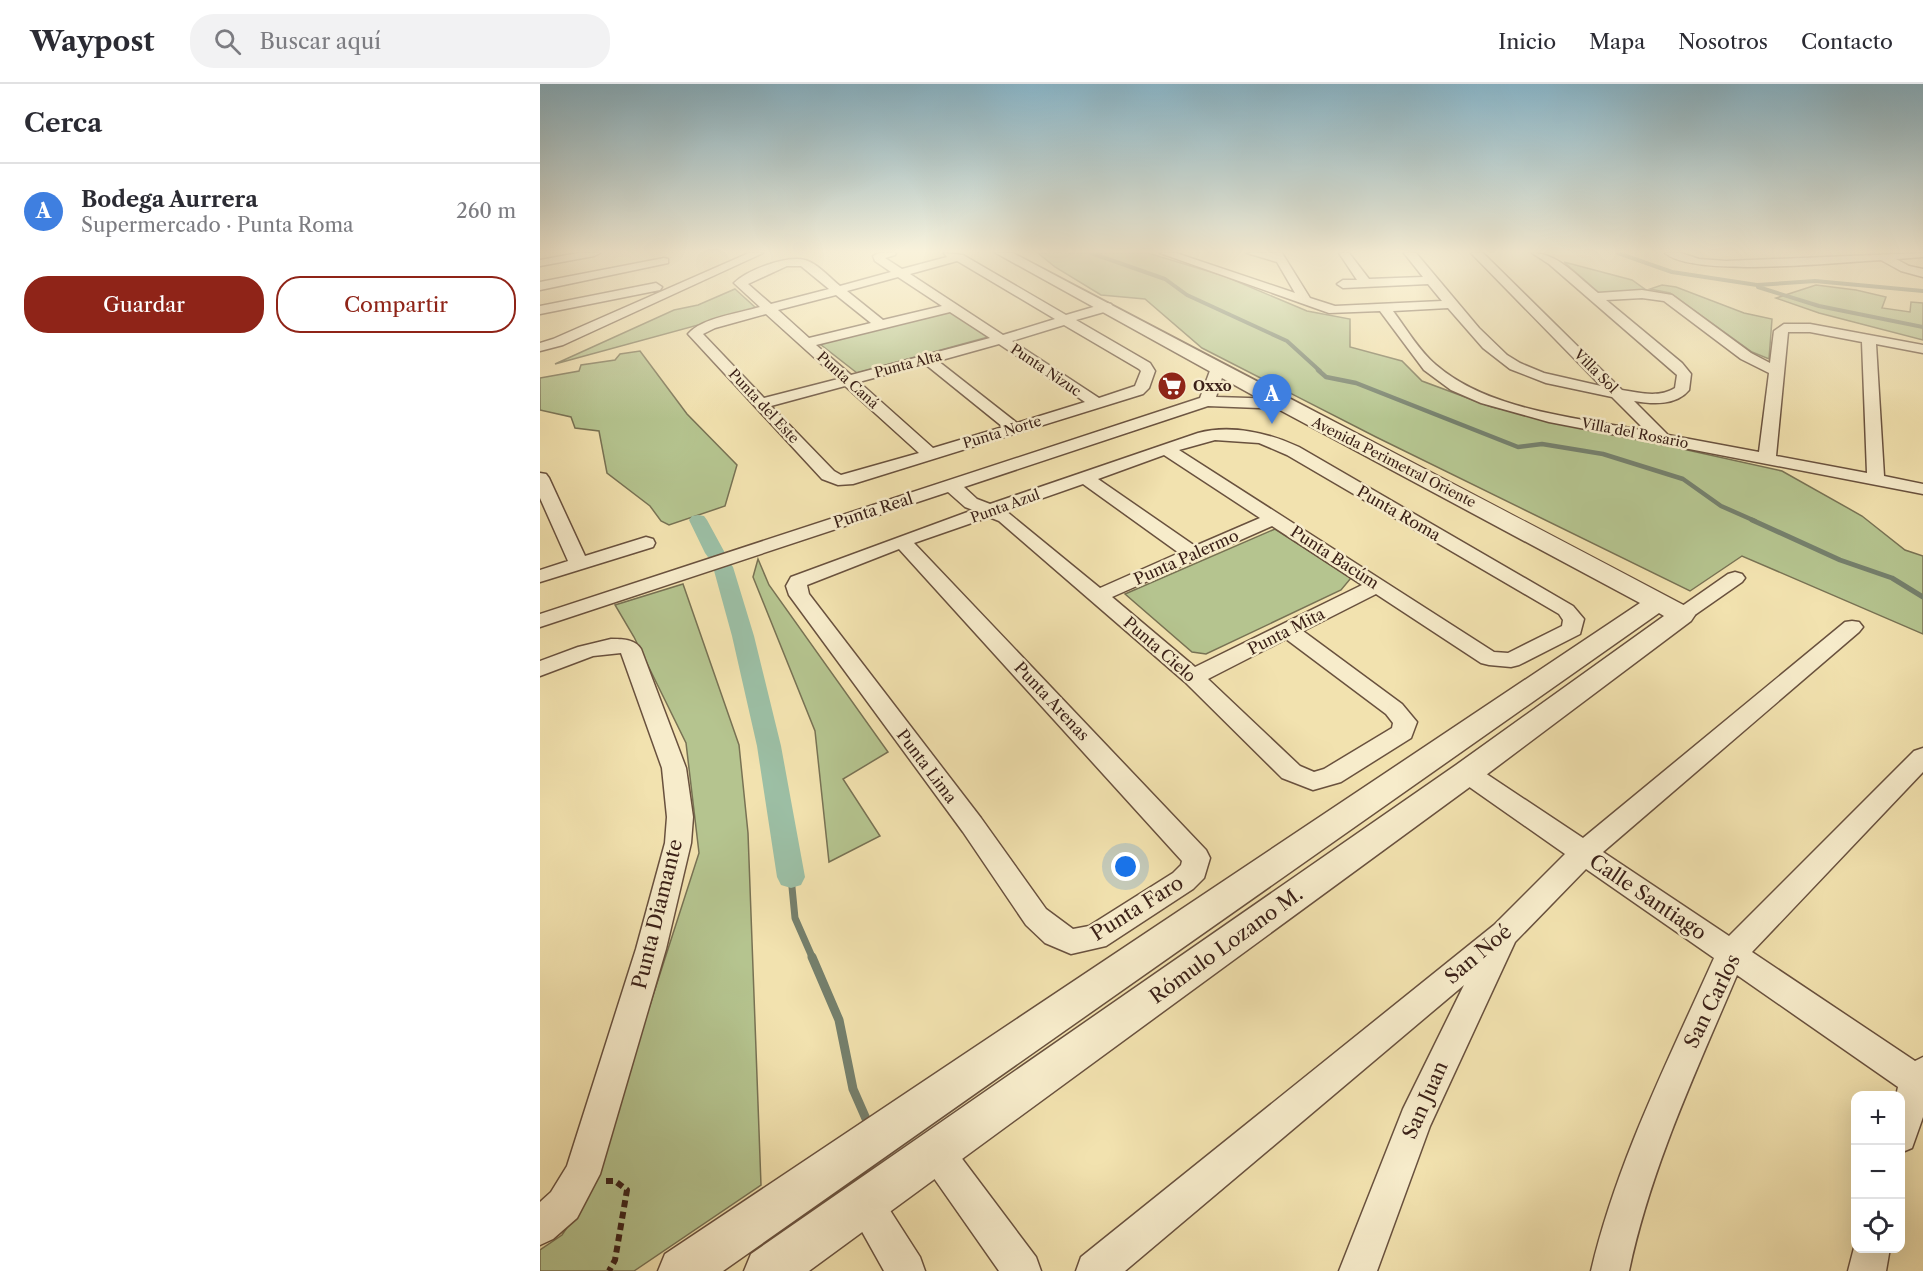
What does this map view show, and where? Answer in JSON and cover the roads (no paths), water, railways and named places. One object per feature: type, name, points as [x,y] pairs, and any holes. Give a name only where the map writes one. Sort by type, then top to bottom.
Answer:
[{"type":"street","points":[[540,347],[558,342],[616,308]]},
{"type":"street","points":[[860,308],[881,325]]},
{"type":"street","points":[[806,343],[949,308]]},
{"type":"street","name":"Punta Nizuc","points":[[952,308],[1096,403]]},
{"type":"street","points":[[1040,308],[1064,323]]},
{"type":"street","name":"Avenida Perimetral Oriente","points":[[1109,308],[1283,404],[1489,510],[1669,609]]},
{"type":"street","points":[[1329,308],[1374,308]]},
{"type":"street","name":"Villa del Rosario","points":[[1384,308],[1429,367],[1456,387],[1486,400],[1538,414],[1923,489]]},
{"type":"street","points":[[1457,308],[1488,345],[1513,365],[1556,381],[1652,398],[1674,396],[1682,390],[1684,374],[1607,308]]},
{"type":"street","name":"Villa Sol","points":[[1533,308],[1663,439]]},
{"type":"street","points":[[1683,308],[1751,359],[1778,372]]},
{"type":"street","name":"Punta del Este","points":[[768,309],[699,330],[695,334],[763,403],[828,475],[838,480]]},
{"type":"street","name":"Punta Caná","points":[[768,309],[930,454]]},
{"type":"street","name":"Punta Alta","points":[[763,403],[1112,310]]},
{"type":"street","name":"Punta Norte","points":[[838,480],[847,480],[1142,388],[1148,371],[1145,366],[1064,323]]},
{"type":"street","points":[[1767,458],[1781,331],[1788,327],[1810,327],[1923,349]]},
{"type":"street","points":[[1869,339],[1876,480]]},
{"type":"street","points":[[927,359],[1014,428]]},
{"type":"street","points":[[1207,401],[1218,368]]},
{"type":"street","name":"Punta Real","points":[[540,621],[1207,401],[1283,404]]},
{"type":"street","name":"Punta Azul","points":[[798,580],[902,541],[1001,511],[1086,478],[1214,435]]},
{"type":"street","name":"Punta Roma","points":[[1214,435],[1255,438],[1280,445],[1566,610],[1574,619],[1572,629],[1519,657],[1503,661]]},
{"type":"street","name":"Punta Bacúm","points":[[1167,450],[1378,585],[1479,654],[1503,661]]},
{"type":"street","name":"Punta Cielo","points":[[979,476],[1001,511],[1193,677],[1286,768],[1313,781],[1323,779],[1342,772],[1403,732],[1405,722],[1394,709],[1288,630]]},
{"type":"street","points":[[540,478],[579,564]]},
{"type":"street","points":[[1086,478],[1192,553]]},
{"type":"street","name":"Punta Cielo","points":[[951,485],[971,503],[1001,511]]},
{"type":"street","name":"Punta Palermo","points":[[1098,596],[1275,518]]},
{"type":"street","name":"Punta Arenas","points":[[902,541],[1193,852],[1196,865]]},
{"type":"street","points":[[540,576],[646,543]]},
{"type":"street","points":[[682,1271],[1669,609],[1735,578]]},
{"type":"street","name":"Punta Lima","points":[[798,580],[796,586],[799,595],[972,825],[1036,917],[1055,934],[1071,942]]},
{"type":"street","name":"Punta Mita","points":[[1193,677],[1378,585]]},
{"type":"street","name":"Rómulo Lozano M.","points":[[768,1271],[1467,773],[1669,609]]},
{"type":"street","name":"San Noé","points":[[1095,1271],[1504,934],[1584,853],[1852,627]]},
{"type":"street","name":"Punta Diamante","points":[[540,669],[618,644],[630,649],[674,768],[680,817],[678,843],[651,949],[577,1185],[564,1205],[540,1226]]},
{"type":"street","name":"San Carlos","points":[[1610,1271],[1620,1226],[1646,1148],[1731,954],[1923,757]]},
{"type":"street","name":"Calle Santiago","points":[[1467,773],[1731,954],[1920,1077]]},
{"type":"street","name":"Punta Faro","points":[[1071,942],[1096,938],[1183,881],[1196,865]]},
{"type":"street","name":"San Juan","points":[[1358,1271],[1414,1121],[1504,934]]},
{"type":"street","points":[[1905,1121],[1920,1077]]},
{"type":"street","points":[[936,1152],[1022,1271]]},
{"type":"street","points":[[864,1203],[906,1271]]},
{"type":"street","points":[[1867,1271],[1870,1253]]},
{"type":"waterway","points":[[1216,308],[1287,341],[1320,371]]},
{"type":"waterway","points":[[1831,308],[1923,327]]},
{"type":"waterway","points":[[1318,370],[1326,377],[1356,383],[1518,447],[1542,444],[1603,454],[1683,479],[1721,506],[1755,521]]},
{"type":"waterway","points":[[698,520],[715,553]]},
{"type":"waterway","points":[[1752,520],[1840,560],[1892,578],[1923,597]]},
{"type":"waterway","points":[[723,567],[743,636],[769,746],[791,877]]},
{"type":"waterway","points":[[791,877],[795,918],[813,959]]},
{"type":"waterway","points":[[812,957],[839,1020],[853,1089],[867,1121]]},
{"type":"place","name":"Oxxo","points":[[1172,386]]},
{"type":"place","name":"Bodega Aurrera","points":[[1272,424]]}]
